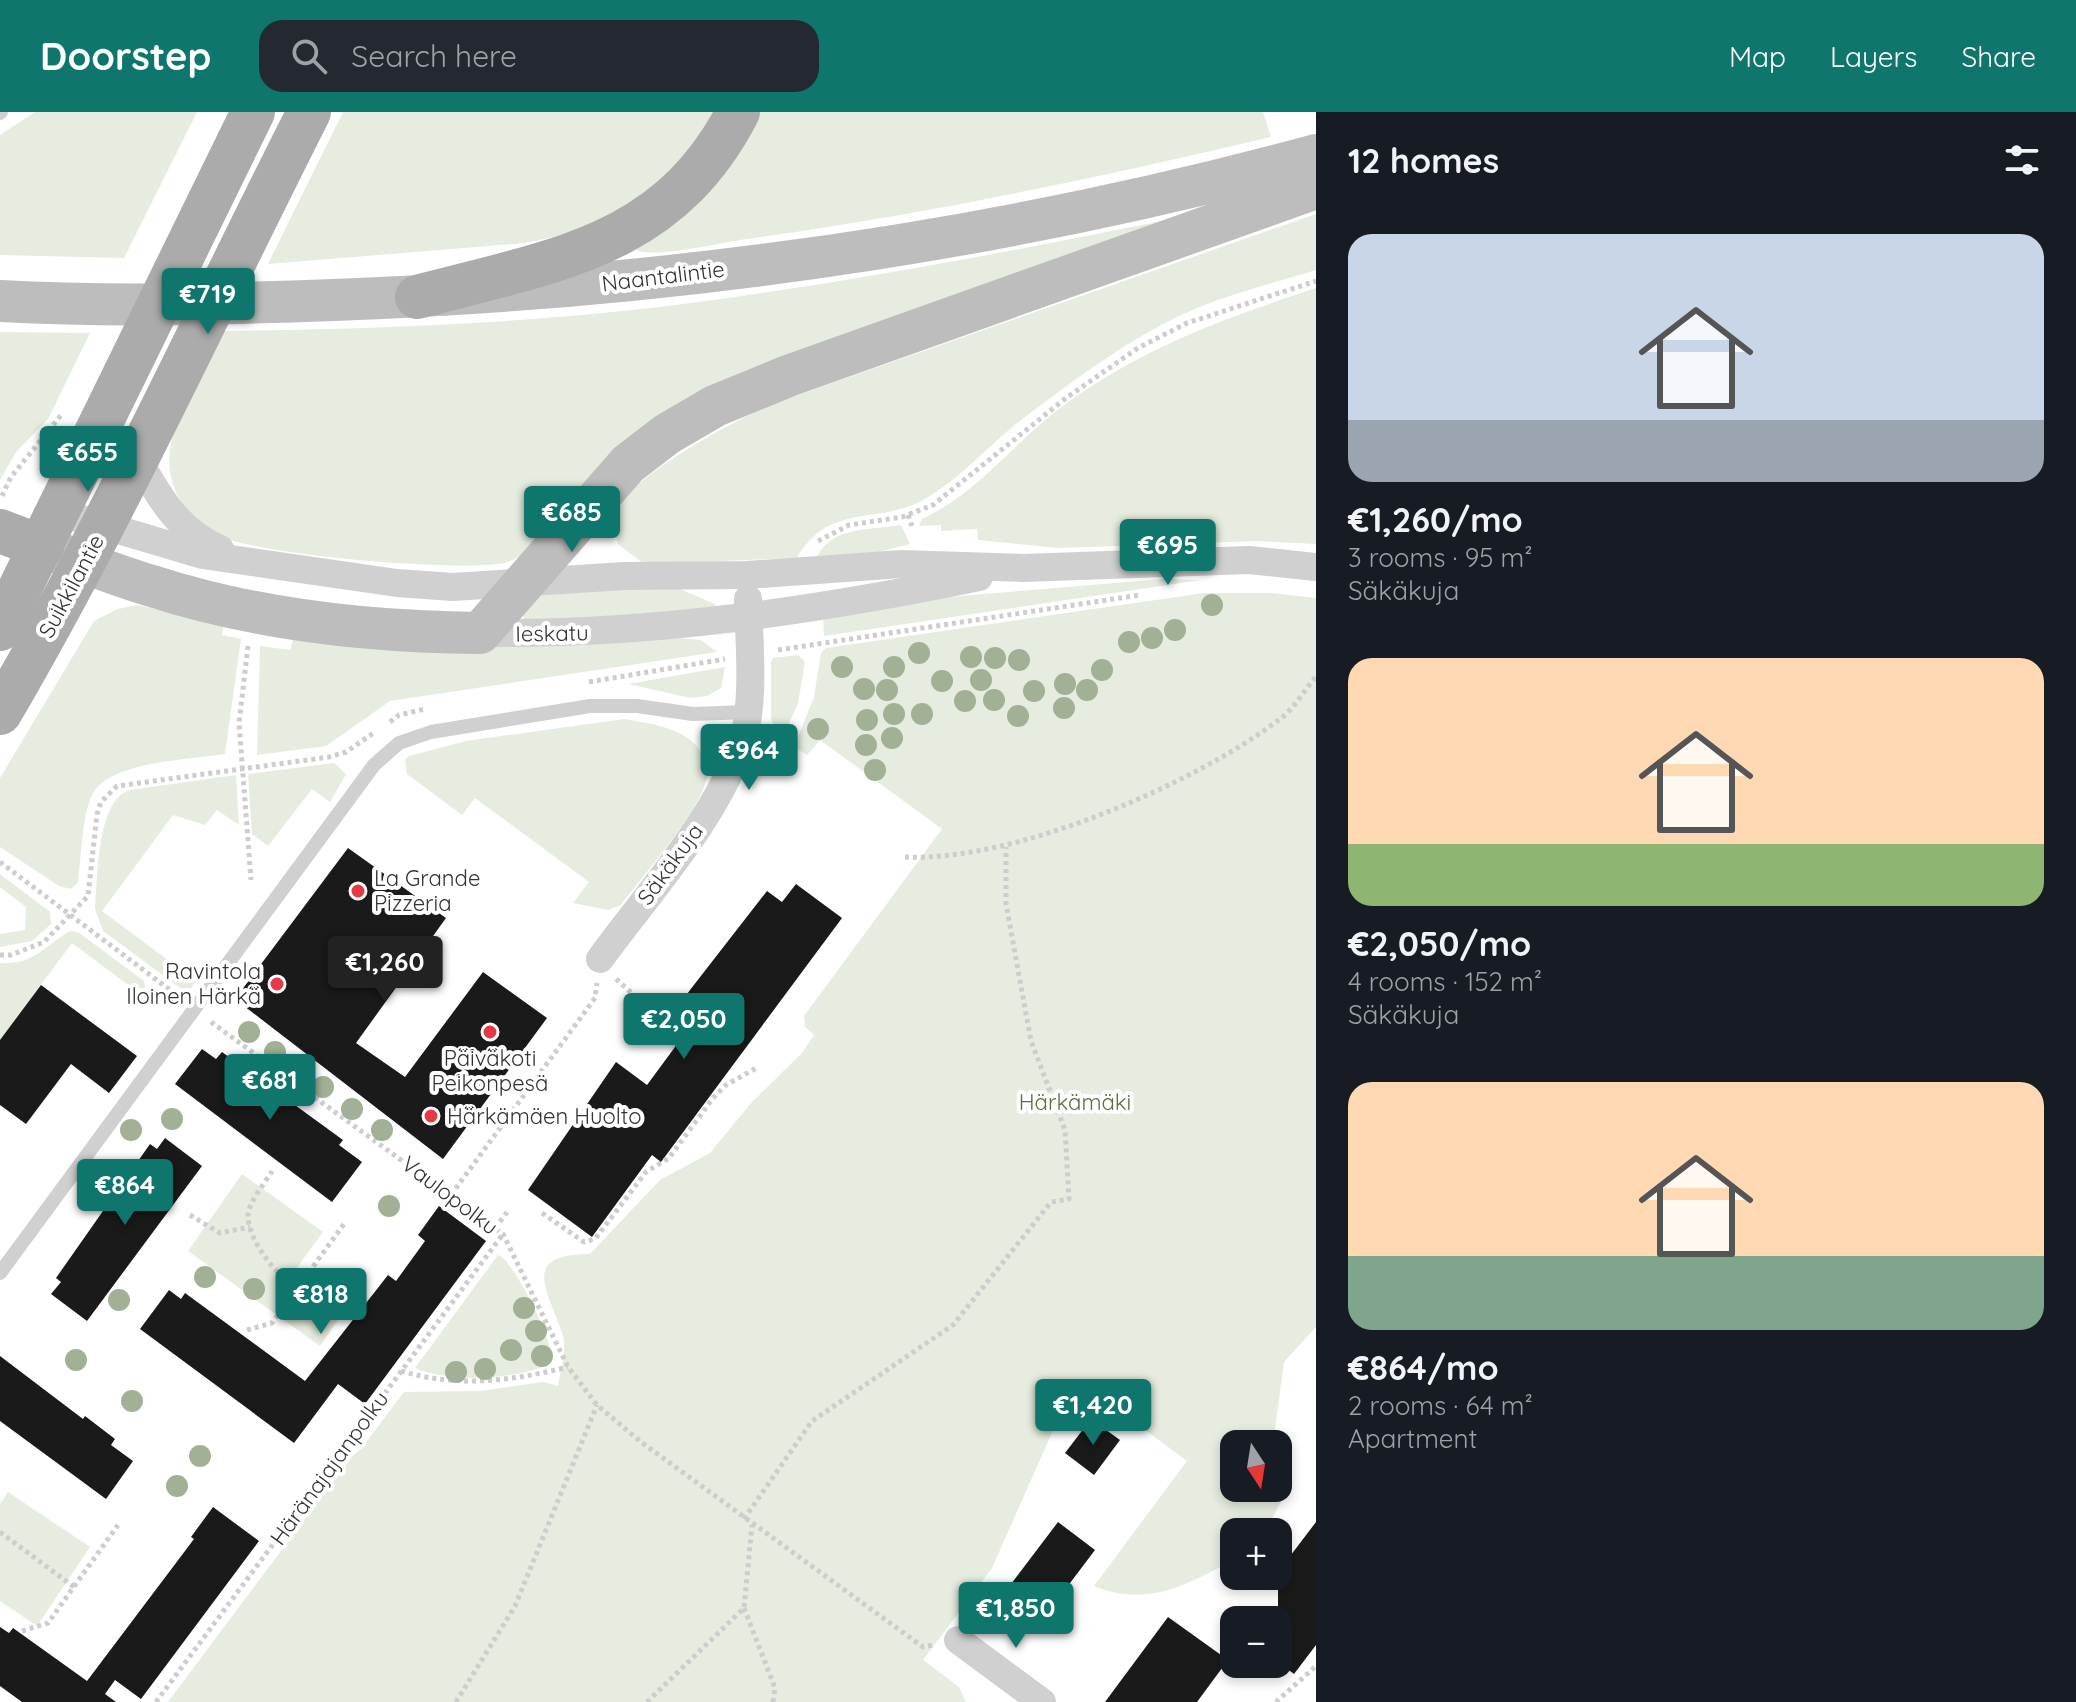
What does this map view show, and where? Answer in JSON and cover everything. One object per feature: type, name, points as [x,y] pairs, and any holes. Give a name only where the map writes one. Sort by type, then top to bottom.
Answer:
[{"type":"main road","name":"Suikkilantie","points":[[0,629],[50,529],[85,415],[224,171],[253,112]]},
{"type":"main road","name":"Suikkilantie","points":[[0,713],[146,443],[309,112]]},
{"type":"main road","points":[[417,297],[558,259],[643,222],[672,202],[700,174],[738,112]]},
{"type":"main road","name":"Naantalintie","points":[[0,301],[134,304],[417,297],[596,284],[895,246],[1127,202],[1316,155]]},
{"type":"main road","points":[[480,633],[628,464],[667,434],[715,406],[788,376],[1316,188]]},
{"type":"main road","points":[[0,531],[50,529],[94,544]]},
{"type":"main road","name":"Ieskatu","points":[[94,544],[153,587],[272,615],[409,632],[480,633]]},
{"type":"street","name":"Ieskatu","points":[[146,443],[166,509],[202,541],[239,557]]},
{"type":"street","name":"Ieskatu","points":[[94,544],[239,557],[294,569],[453,587],[624,576],[747,575],[901,564],[1023,568],[1234,560],[1316,567]]},
{"type":"street","name":"Ieskatu","points":[[480,633],[620,631],[748,618],[1023,568]]},
{"type":"street","name":"Säkäkuja","points":[[606,967],[708,812],[744,738],[748,712],[747,575]]},
{"type":"street","points":[[958,1640],[1042,1702]]},
{"type":"lane","points":[[0,1273],[374,765],[399,743],[431,732],[590,706],[637,706],[693,714],[748,712]]},
{"type":"lane","points":[[958,1640],[984,1602],[992,1608]]},
{"type":"path","points":[[814,547],[832,531],[908,515],[933,505],[1066,398],[1138,348],[1187,323],[1316,281]]},
{"type":"path","points":[[0,500],[11,477],[85,415]]},
{"type":"path","points":[[908,515],[912,526]]},
{"type":"path","points":[[771,651],[1078,602],[1154,594]]},
{"type":"path","points":[[250,636],[239,723],[240,768],[251,880]]},
{"type":"path","points":[[582,683],[719,660]]},
{"type":"path","points":[[905,857],[927,858],[1006,847],[1174,784],[1282,718],[1316,677]]},
{"type":"path","points":[[0,955],[11,955],[44,942],[88,896],[97,814],[109,793],[129,782],[338,756],[399,715],[430,708]]},
{"type":"path","points":[[744,1519],[812,1421],[953,1325],[1051,1202],[1069,1199],[1065,1130],[1031,1041],[1006,904],[1006,847]]},
{"type":"path","name":"Vaulopolku","points":[[0,862],[194,1009],[503,1234],[568,1367],[597,1405],[752,1525],[923,1647],[958,1640]]},
{"type":"path","points":[[606,967],[633,994]]},
{"type":"path","points":[[451,1195],[595,998]]},
{"type":"path","points":[[542,1213],[584,1242],[595,1239],[646,1172],[669,1158],[713,1098],[726,1085],[758,1067]]},
{"type":"path","points":[[272,1171],[248,1213],[250,1227],[275,1274],[296,1290]]},
{"type":"path","points":[[495,1228],[508,1211]]},
{"type":"path","points":[[190,1215],[220,1233],[250,1227]]},
{"type":"path","points":[[247,1330],[272,1323],[344,1224]]},
{"type":"path","name":"Häränajajanpolku","points":[[156,1702],[503,1234]]},
{"type":"path","points":[[401,1371],[456,1383],[496,1381],[568,1367]]},
{"type":"path","points":[[456,1702],[515,1606],[597,1405]]},
{"type":"path","points":[[22,1631],[48,1623],[118,1525]]},
{"type":"path","points":[[752,1525],[744,1608],[775,1688],[773,1702]]},
{"type":"path","points":[[0,1532],[74,1587]]},
{"type":"path","points":[[647,1702],[744,1608]]},
{"type":"path","points":[[1276,1702],[1316,1666]]},
{"type":"green space","points":[[35,112],[197,112],[124,258],[0,255],[0,135]]},
{"type":"green space","points":[[343,112],[718,112],[667,179],[642,202],[620,215],[593,225],[525,243],[268,264]]},
{"type":"green space","points":[[752,112],[1263,112],[1271,137],[1075,181],[878,219],[692,249],[638,251],[636,248]]},
{"type":"green space","points":[[1316,214],[1316,270],[1219,300],[1146,333],[1106,358],[1016,424],[953,480],[925,499],[890,512],[840,521],[810,540],[797,558],[644,564],[618,544],[615,514],[638,484],[683,452],[769,405]]},
{"type":"green space","points":[[1167,220],[758,371],[532,549],[505,563],[398,563],[258,547],[204,529],[192,517],[174,488],[169,455],[172,437],[186,399],[222,331],[464,324],[646,309],[880,274]]},
{"type":"green space","points":[[1316,288],[1316,544],[1257,541],[1058,548],[978,540],[977,529],[941,531],[941,525],[919,526],[922,519],[961,496],[1064,405],[1124,367],[1185,336]]},
{"type":"green space","points":[[0,332],[90,333],[48,419],[16,452],[0,480]]},
{"type":"green space","points":[[901,525],[910,544],[879,552],[817,557],[823,547],[842,535]]},
{"type":"green space","points":[[1163,579],[1201,580],[824,636],[823,616],[948,597]]},
{"type":"green space","points":[[680,589],[715,604],[716,608],[524,622],[523,616],[537,597],[555,590]]},
{"type":"green space","name":"Härkämäki","points":[[1204,593],[1272,593],[1316,598],[1316,1327],[1284,1362],[1275,1430],[1220,1430],[1220,1502],[1281,1502],[1272,1518],[1220,1518],[1220,1566],[1183,1585],[1132,1595],[1094,1586],[1187,1461],[1113,1406],[1054,1428],[992,1568],[923,1660],[959,1687],[966,1702],[168,1702],[352,1456],[361,1449],[404,1392],[480,1391],[543,1382],[558,1386],[564,1342],[544,1280],[546,1269],[553,1261],[567,1256],[590,1254],[660,1180],[710,1153],[752,1102],[802,1053],[814,1035],[805,1027],[804,1016],[942,829],[820,740],[807,755],[794,747],[814,697],[821,653],[826,648]]},
{"type":"green space","points":[[137,605],[224,624],[222,635],[241,639],[225,754],[151,764],[115,775],[101,784],[92,795],[86,814],[78,882],[71,889],[59,886],[0,847],[0,778],[94,621],[118,609]]},
{"type":"green space","points":[[293,639],[701,640],[717,652],[390,701],[326,746],[257,755],[260,646],[290,650]]},
{"type":"green space","points":[[798,655],[805,662],[798,703],[784,734],[778,735],[771,719],[771,662],[773,658]]},
{"type":"green space","points":[[725,667],[721,688],[707,696],[691,698],[628,684]]},
{"type":"green space","points":[[624,719],[666,728],[689,739],[703,756],[707,776],[695,806],[670,842],[621,905],[608,910],[573,903],[589,882],[475,798],[462,815],[407,774],[405,760],[409,756],[466,741]]},
{"type":"green space","points":[[334,763],[346,774],[330,802],[312,789],[268,846],[252,834],[248,774]]},
{"type":"green space","points":[[236,775],[239,825],[217,810],[205,825],[173,815],[102,911],[196,981],[187,993],[103,931],[95,909],[98,861],[105,824],[119,797],[130,790]]},
{"type":"green space","points":[[0,874],[50,912],[51,924],[32,941],[0,947],[0,934],[25,930],[26,907],[0,887]]},
{"type":"green space","points":[[70,931],[78,932],[144,981],[147,999],[72,943],[0,1040],[0,963],[31,958]]},
{"type":"green space","points":[[242,1174],[323,1232],[288,1280],[340,1317],[320,1346],[188,1251]]},
{"type":"green space","points":[[498,1255],[513,1271],[532,1304],[548,1340],[551,1363],[521,1373],[483,1378],[446,1376],[415,1368]]},
{"type":"green space","points":[[8,1492],[90,1547],[37,1626],[0,1601],[0,1504]]},
{"type":"building","points":[[348,848],[446,918],[356,1043],[405,1077],[483,972],[547,1018],[443,1159],[235,999]]},
{"type":"building","points":[[796,884],[842,918],[661,1162],[652,1155],[592,1237],[528,1190],[616,1062],[647,1085],[692,1024],[675,1011],[690,990],[767,891],[782,902]]},
{"type":"building","points":[[41,985],[137,1056],[109,1093],[71,1064],[26,1124],[0,1105],[0,1040]]},
{"type":"building","points":[[202,1049],[216,1059],[222,1052],[343,1140],[339,1145],[362,1162],[332,1202],[175,1084]]},
{"type":"building","points":[[165,1138],[202,1166],[87,1321],[51,1294],[61,1282],[56,1278],[150,1144],[157,1149]]},
{"type":"building","points":[[439,1206],[486,1241],[365,1404],[338,1384],[294,1443],[140,1329],[169,1290],[181,1299],[185,1293],[305,1381],[388,1275],[396,1281],[425,1241],[418,1235]]},
{"type":"building","points":[[0,1356],[83,1419],[85,1416],[115,1439],[111,1445],[133,1461],[106,1499],[0,1421]]},
{"type":"building","points":[[1091,1419],[1120,1440],[1094,1475],[1065,1453]]},
{"type":"building","points":[[213,1507],[259,1541],[141,1699],[115,1680],[105,1694],[116,1702],[22,1702],[0,1686],[0,1627],[9,1633],[13,1628],[87,1681],[194,1539],[191,1537]]},
{"type":"building","points":[[1058,1522],[1095,1550],[1039,1624],[1002,1596]]},
{"type":"building","points":[[1316,1522],[1316,1645],[1294,1674],[1292,1606],[1278,1606],[1278,1590],[1292,1590],[1292,1554]]},
{"type":"building","points":[[1168,1617],[1220,1654],[1220,1671],[1197,1702],[1105,1702]]},
{"type":"place","name":"La Grande Pizzeria","points":[[358,891]]},
{"type":"place","name":"Ravintola Iloinen Härkä","points":[[277,984]]},
{"type":"place","name":"Päiväkoti Peikonpesä","points":[[490,1032]]},
{"type":"place","name":"Härkämäen Huolto","points":[[431,1116]]}]
